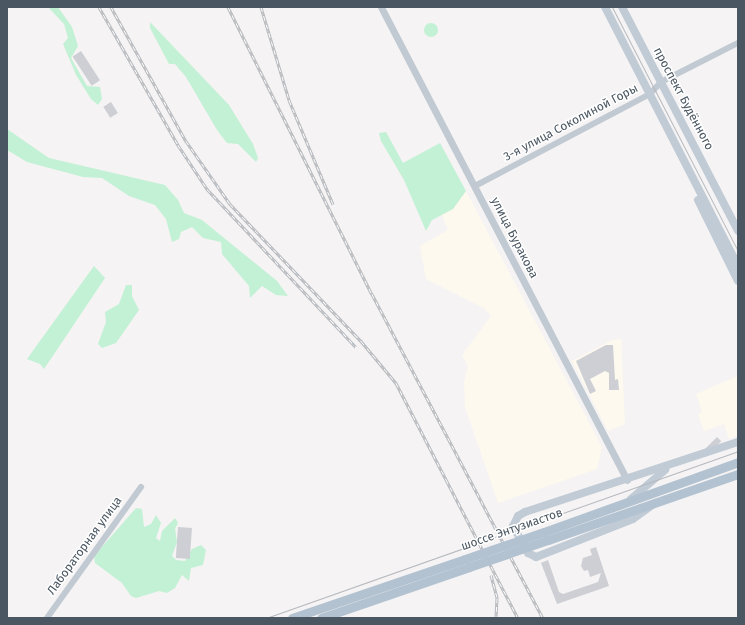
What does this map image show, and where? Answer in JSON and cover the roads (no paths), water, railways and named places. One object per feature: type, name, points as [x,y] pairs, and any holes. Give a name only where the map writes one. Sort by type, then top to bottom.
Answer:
[{"type":"main road","points":[[605,7],[738,266]]},
{"type":"main road","name":"проспект Будённого","points":[[622,7],[738,231]]},
{"type":"main road","points":[[675,144],[738,281]]},
{"type":"main road","name":"проспект Будённого","points":[[723,202],[738,222]]},
{"type":"main road","points":[[656,503],[633,520],[536,557],[528,553],[513,526],[518,516],[738,442]]},
{"type":"main road","name":"шоссе Энтузиастов","points":[[546,536],[624,503],[738,462]]},
{"type":"main road","points":[[624,503],[674,464]]},
{"type":"main road","name":"шоссе Энтузиастов","points":[[292,618],[467,563],[546,536],[656,503],[738,474]]},
{"type":"main road","name":"шоссе Энтузиастов","points":[[321,618],[467,563]]},
{"type":"street","name":"улица Буракова","points":[[381,7],[627,480]]},
{"type":"street","name":"3-я улица Соколиной Горы","points":[[475,186],[650,94],[660,82],[738,43]]},
{"type":"street","name":"Лабораторная улица","points":[[47,618],[141,487]]},
{"type":"tram line","points":[[612,7],[738,251]]},
{"type":"tram line","points":[[266,618],[738,451]]},
{"type":"railway","points":[[99,7],[178,145],[207,189],[356,347]]},
{"type":"railway","points":[[111,7],[186,141],[230,204],[361,341],[396,383],[518,618]]},
{"type":"railway","points":[[228,7],[372,294],[543,618]]},
{"type":"railway","points":[[261,7],[289,100],[333,204]]},
{"type":"railway","points":[[491,575],[497,598],[496,618]]}]
